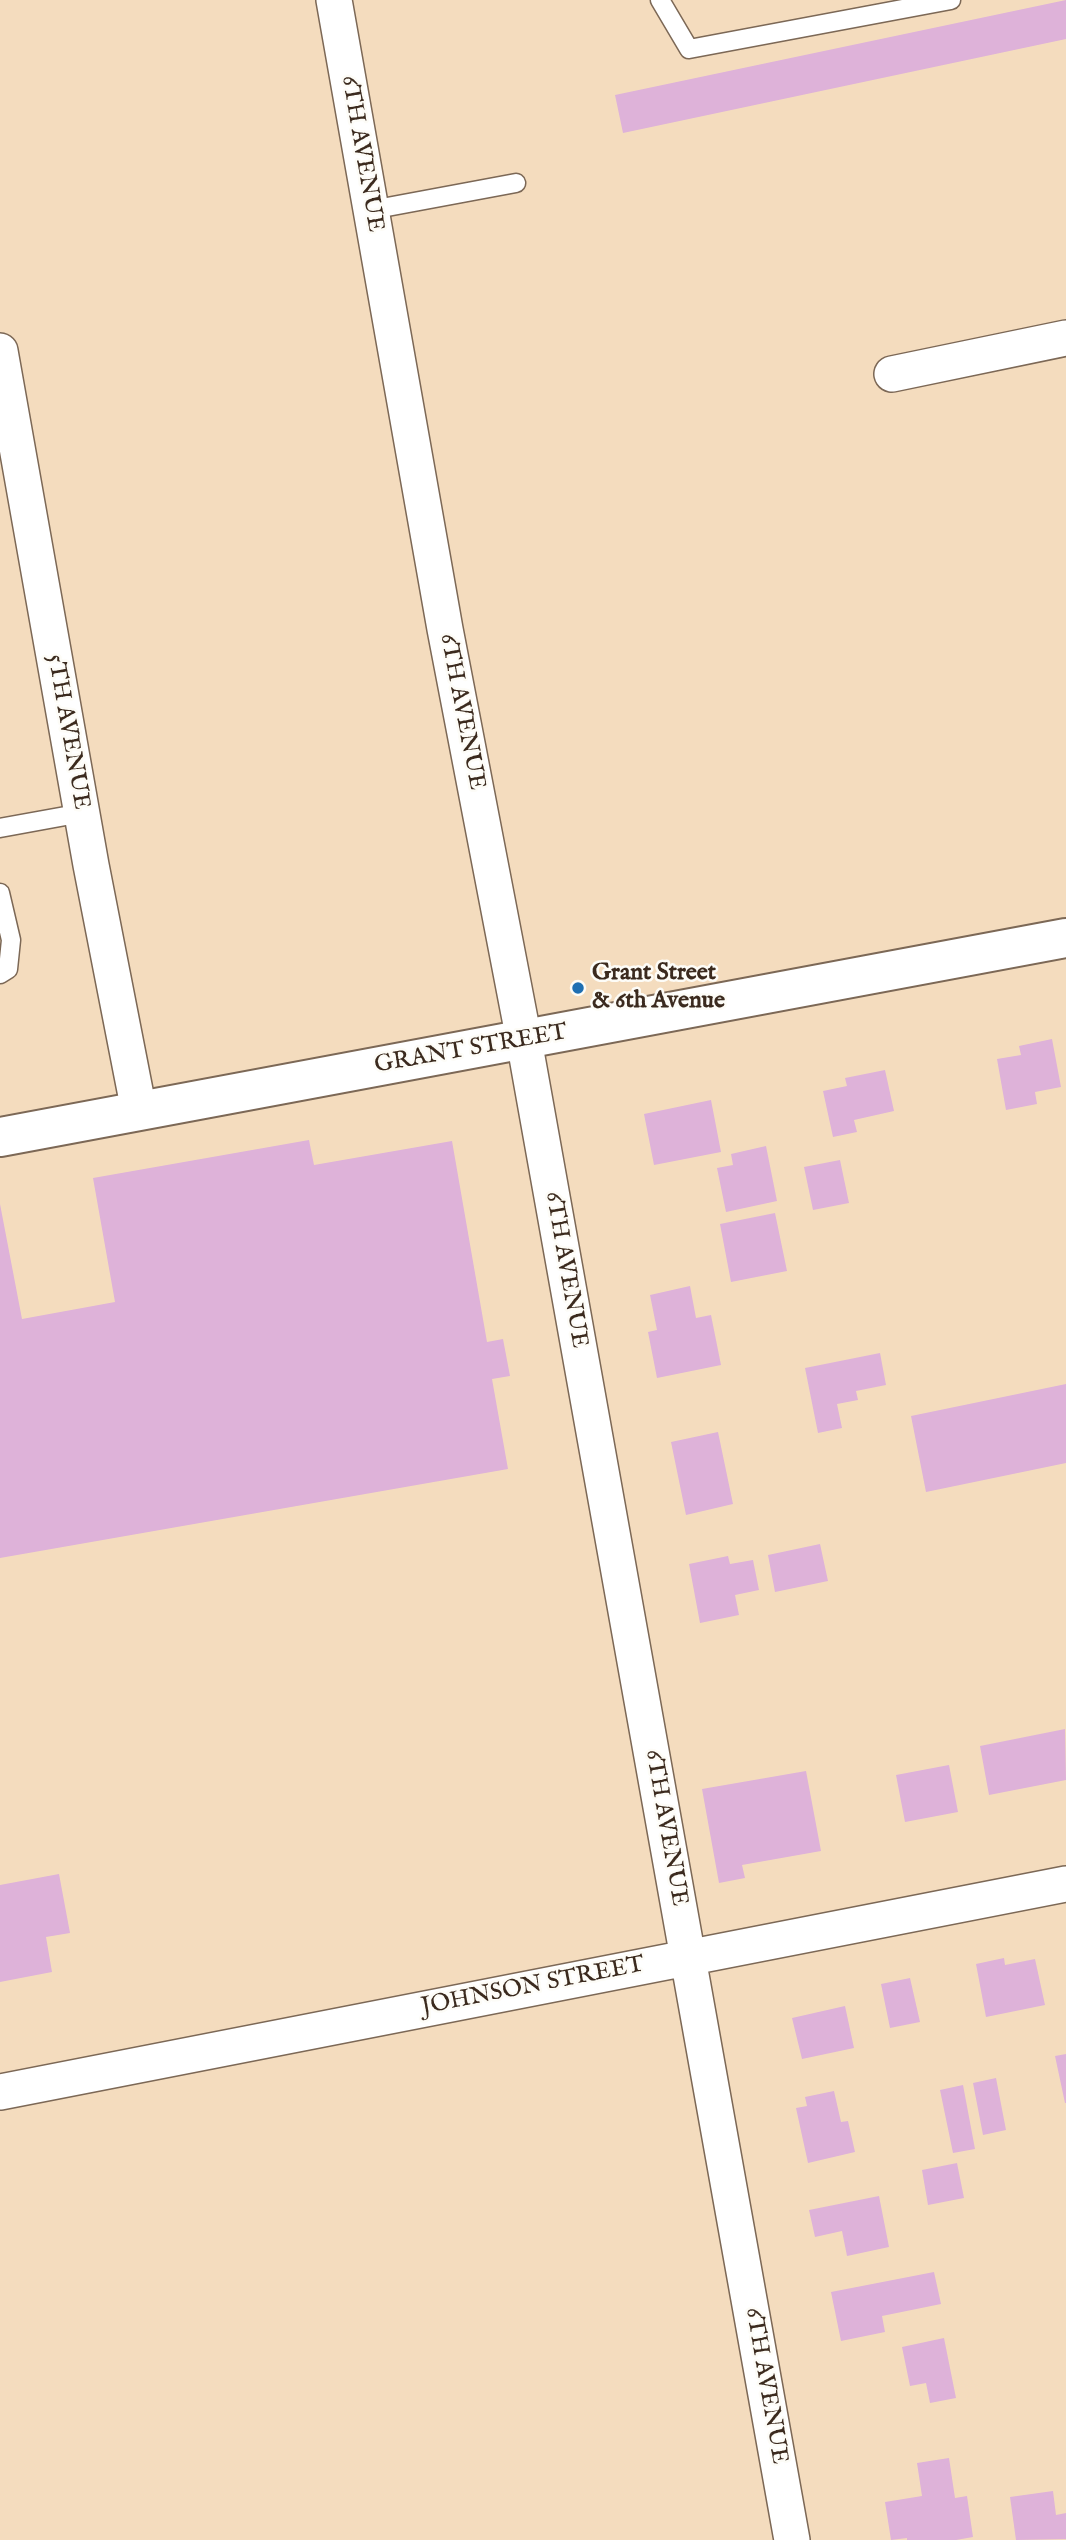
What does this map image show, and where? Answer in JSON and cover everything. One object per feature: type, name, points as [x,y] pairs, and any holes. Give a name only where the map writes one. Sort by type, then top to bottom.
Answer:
[{"type":"street","name":"6TH AVENUE","points":[[334,0],[445,629],[524,1040],[792,2540]]},
{"type":"street","points":[[892,374],[1066,338]]},
{"type":"street","name":"5TH AVENUE","points":[[0,351],[82,813],[139,1111]]},
{"type":"street","name":"GRANT STREET","points":[[0,1137],[1066,938]]},
{"type":"street","name":"JOHNSON STREET","points":[[0,2092],[1066,1884]]},
{"type":"lane","points":[[660,0],[689,48],[951,0]]},
{"type":"lane","points":[[371,210],[516,183]]},
{"type":"lane","points":[[0,828],[82,813]]},
{"type":"lane","points":[[0,893],[11,940],[8,969],[0,974]]},
{"type":"building","points":[[1066,0],[1066,39],[623,133],[615,95]]},
{"type":"building","points":[[1052,1039],[1061,1087],[1035,1092],[1037,1104],[1006,1110],[997,1059],[1021,1055],[1019,1046]]},
{"type":"building","points":[[885,1070],[894,1111],[854,1120],[857,1132],[833,1137],[823,1091],[847,1086],[845,1078]]},
{"type":"building","points":[[711,1100],[721,1152],[654,1165],[644,1114]]},
{"type":"building","points":[[309,1140],[314,1165],[452,1141],[487,1342],[503,1339],[510,1376],[492,1379],[508,1469],[0,1558],[0,1204],[22,1319],[115,1302],[93,1178]]},
{"type":"building","points":[[766,1146],[777,1201],[726,1212],[717,1168],[733,1165],[731,1154]]},
{"type":"building","points":[[840,1160],[849,1203],[813,1210],[804,1167]]},
{"type":"building","points":[[775,1213],[787,1271],[731,1282],[720,1224]]},
{"type":"building","points":[[690,1286],[696,1318],[711,1315],[721,1365],[657,1378],[648,1332],[657,1330],[650,1295]]},
{"type":"building","points":[[880,1353],[886,1385],[856,1391],[858,1400],[837,1404],[842,1428],[818,1433],[805,1368]]},
{"type":"building","points":[[1066,1384],[1066,1463],[926,1492],[911,1416]]},
{"type":"building","points":[[718,1432],[733,1504],[686,1515],[671,1442]]},
{"type":"building","points":[[820,1544],[828,1581],[775,1592],[768,1555]]},
{"type":"building","points":[[728,1556],[730,1564],[753,1560],[759,1590],[735,1595],[739,1615],[700,1623],[689,1564]]},
{"type":"building","points":[[1065,1729],[1066,1780],[989,1795],[980,1746]]},
{"type":"building","points":[[949,1765],[958,1812],[905,1822],[896,1775]]},
{"type":"building","points":[[806,1771],[821,1851],[742,1865],[745,1878],[719,1883],[702,1789]]},
{"type":"building","points":[[59,1874],[70,1933],[46,1937],[52,1972],[0,1982],[0,1885]]},
{"type":"building","points":[[1004,1958],[1005,1965],[1035,1959],[1045,2005],[986,2017],[976,1964]]},
{"type":"building","points":[[910,1978],[920,2022],[890,2028],[881,1984]]},
{"type":"building","points":[[845,2006],[854,2048],[802,2059],[792,2018]]},
{"type":"building","points":[[1066,2054],[1066,2103],[1065,2103],[1055,2056]]},
{"type":"building","points":[[996,2078],[1006,2130],[983,2135],[973,2083]]},
{"type":"building","points":[[963,2085],[975,2149],[953,2153],[940,2090]]},
{"type":"building","points":[[834,2091],[841,2122],[848,2121],[855,2152],[808,2163],[796,2108],[807,2106],[805,2097]]},
{"type":"building","points":[[957,2163],[964,2198],[928,2205],[922,2170]]},
{"type":"building","points":[[879,2196],[889,2247],[847,2256],[842,2231],[815,2237],[809,2210]]},
{"type":"building","points":[[934,2272],[941,2304],[882,2316],[885,2332],[841,2341],[831,2292]]},
{"type":"building","points":[[944,2338],[956,2398],[930,2403],[926,2383],[910,2386],[902,2347]]},
{"type":"building","points":[[949,2458],[955,2498],[967,2496],[973,2537],[956,2540],[891,2540],[885,2502],[922,2496],[917,2463]]},
{"type":"building","points":[[1053,2491],[1056,2515],[1066,2513],[1066,2539],[1016,2540],[1010,2497]]},
{"type":"place","name":"Grant Street & 6th Avenue","points":[[578,988]]}]
